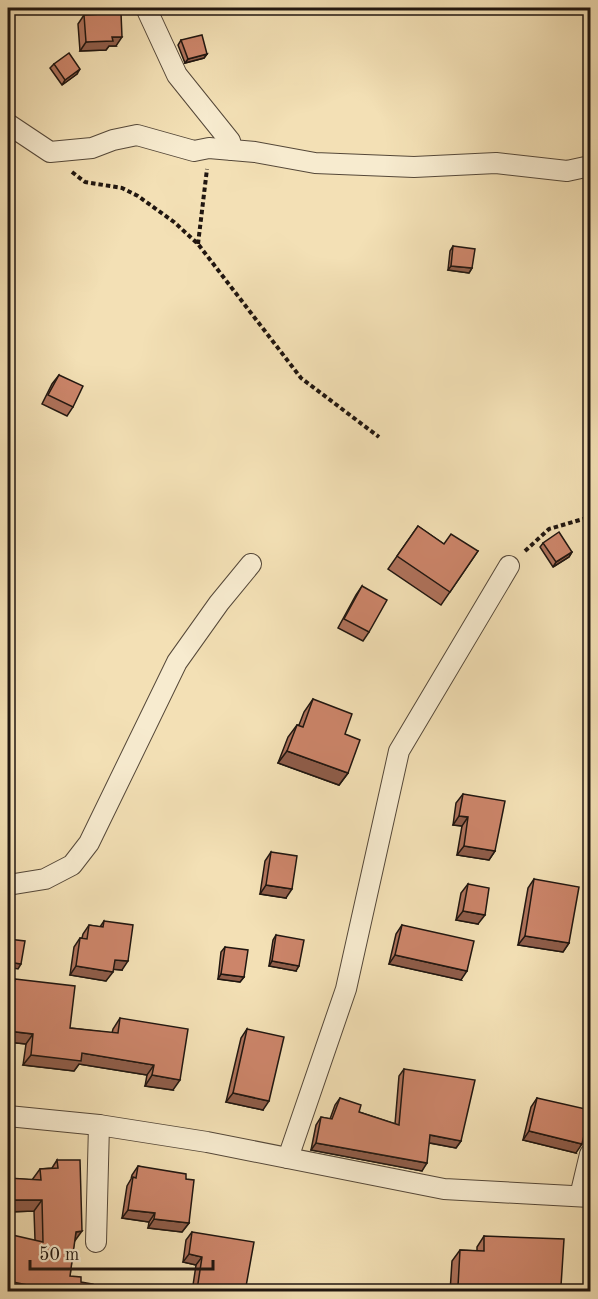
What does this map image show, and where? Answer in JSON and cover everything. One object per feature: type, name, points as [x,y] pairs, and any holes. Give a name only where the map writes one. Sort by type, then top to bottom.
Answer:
[{"type":"street","points":[[146,8],[177,75],[230,141],[232,150]]},
{"type":"street","points":[[8,124],[50,152],[92,148],[137,135],[194,151],[209,148],[232,150],[315,163],[414,166],[496,163],[567,171],[591,166]]},
{"type":"street","points":[[8,885],[45,879],[72,865],[89,843],[177,662],[250,564]]},
{"type":"street","points":[[288,1158],[346,990],[399,751],[509,566]]},
{"type":"street","points":[[8,1116],[99,1125],[207,1142],[444,1189],[585,1197],[591,1154]]},
{"type":"street","points":[[96,1242],[99,1125]]},
{"type":"path","points":[[198,244],[209,148]]},
{"type":"path","points":[[50,152],[63,166],[85,182],[122,188],[138,196],[174,222],[198,244],[301,378],[379,436]]},
{"type":"path","points":[[509,566],[549,529],[591,517]]},
{"type":"building","points":[[121,13],[122,37],[112,37],[113,41],[86,42],[84,15]]},
{"type":"building","points":[[8,27],[12,28],[10,49],[8,49]]},
{"type":"building","points":[[202,35],[207,54],[188,59],[181,40]]},
{"type":"building","points":[[69,53],[80,69],[65,80],[54,64]]},
{"type":"building","points":[[453,246],[475,249],[472,268],[451,266]]},
{"type":"building","points":[[59,375],[83,386],[73,407],[48,395]]},
{"type":"building","points":[[418,526],[444,544],[451,534],[478,551],[450,592],[397,556]]},
{"type":"building","points":[[559,532],[572,552],[556,562],[543,543]]},
{"type":"building","points":[[362,586],[387,600],[369,632],[344,619]]},
{"type":"building","points":[[313,699],[352,714],[345,734],[360,740],[348,773],[287,751],[297,725],[303,727]]},
{"type":"building","points":[[463,794],[505,801],[495,851],[464,846],[468,817],[459,816]]},
{"type":"building","points":[[271,852],[297,856],[292,889],[266,885]]},
{"type":"building","points":[[534,879],[579,887],[569,943],[525,936]]},
{"type":"building","points":[[468,884],[489,888],[485,915],[463,911]]},
{"type":"building","points":[[104,921],[133,925],[128,961],[115,960],[113,972],[76,966],[80,938],[87,939],[89,925],[103,927]]},
{"type":"building","points":[[402,925],[474,941],[467,971],[395,955]]},
{"type":"building","points":[[276,935],[304,940],[299,966],[272,961]]},
{"type":"building","points":[[8,939],[25,941],[21,964],[8,962]]},
{"type":"building","points":[[225,947],[248,950],[244,977],[221,974]]},
{"type":"building","points":[[15,979],[75,986],[70,1028],[118,1033],[120,1018],[188,1029],[180,1080],[152,1075],[154,1065],[82,1053],[81,1061],[31,1055],[33,1034],[8,1031],[8,1007]]},
{"type":"building","points":[[247,1029],[284,1037],[269,1101],[233,1093]]},
{"type":"building","points":[[404,1069],[475,1080],[461,1141],[430,1135],[427,1163],[316,1143],[321,1117],[332,1119],[340,1098],[361,1105],[359,1112],[399,1125]]},
{"type":"building","points":[[537,1098],[590,1110],[582,1144],[529,1131]]},
{"type":"building","points":[[57,1160],[80,1160],[82,1231],[76,1232],[70,1276],[81,1277],[81,1282],[93,1284],[92,1292],[27,1292],[28,1285],[8,1281],[8,1234],[43,1242],[42,1200],[8,1200],[8,1178],[41,1180],[40,1169],[58,1168]]},
{"type":"building","points":[[138,1166],[186,1174],[186,1179],[194,1180],[189,1223],[154,1219],[155,1213],[128,1210],[133,1177],[136,1178]]},
{"type":"building","points":[[192,1232],[254,1242],[245,1292],[197,1290],[202,1257],[189,1254]]},
{"type":"building","points":[[484,1236],[564,1239],[561,1286],[570,1287],[570,1292],[486,1292],[487,1288],[458,1286],[460,1250],[484,1251]]}]
